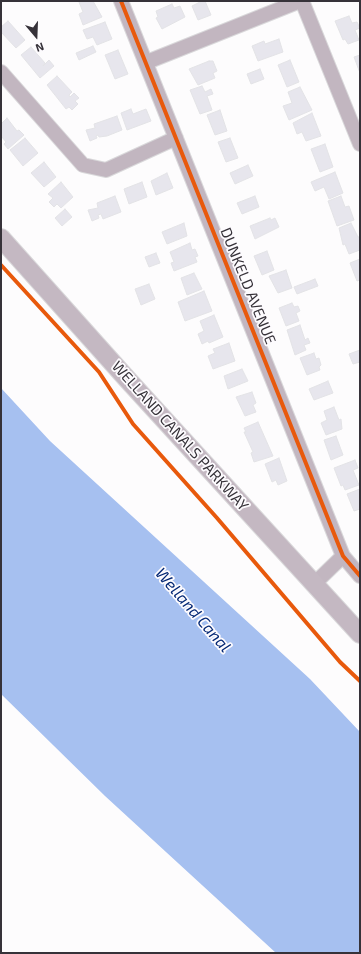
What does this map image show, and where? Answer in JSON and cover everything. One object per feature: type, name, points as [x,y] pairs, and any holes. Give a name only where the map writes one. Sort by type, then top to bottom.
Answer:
[{"type":"main road","name":"WELLAND CANALS PARKWAY","points":[[1,238],[360,634]]},
{"type":"street","name":"DUNKELD AVENUE","points":[[121,1],[147,62],[343,556],[360,576]]},
{"type":"street","points":[[147,62],[301,1],[360,144]]},
{"type":"street","points":[[1,72],[82,164],[106,170],[176,138]]},
{"type":"street","points":[[314,584],[343,556]]},
{"type":"water","name":"Welland Canal","points":[[1,388],[50,441],[310,679],[360,732],[360,953],[276,953],[105,796],[1,694]]},
{"type":"building","points":[[93,1],[102,17],[83,25],[79,14],[83,12],[79,2]]},
{"type":"building","points":[[205,1],[211,15],[198,20],[192,6]]},
{"type":"building","points":[[172,4],[174,8],[180,6],[185,17],[162,29],[156,18],[158,17],[156,11]]},
{"type":"building","points":[[349,16],[352,23],[357,22],[360,28],[355,30],[359,40],[348,44],[345,39],[343,40],[335,21]]},
{"type":"building","points":[[8,21],[25,40],[16,48],[1,32],[1,27]]},
{"type":"building","points":[[105,22],[112,39],[97,45],[93,37],[87,39],[83,30]]},
{"type":"building","points":[[279,39],[283,52],[258,61],[252,46],[264,41],[265,44]]},
{"type":"building","points":[[93,46],[96,52],[79,60],[76,53]]},
{"type":"building","points":[[31,47],[45,63],[43,66],[49,60],[54,66],[40,78],[21,55]]},
{"type":"building","points":[[118,50],[128,74],[115,79],[105,55]]},
{"type":"building","points":[[360,55],[360,73],[354,57]]},
{"type":"building","points":[[290,60],[299,82],[287,87],[278,65]]},
{"type":"building","points":[[209,61],[213,61],[217,71],[213,73],[215,78],[198,85],[189,69]]},
{"type":"building","points":[[260,69],[264,79],[251,84],[247,74]]},
{"type":"building","points":[[57,76],[72,92],[69,95],[70,97],[74,93],[79,98],[75,101],[78,104],[72,110],[69,107],[66,109],[47,85]]},
{"type":"building","points":[[202,86],[205,92],[211,89],[213,94],[207,96],[212,110],[200,114],[190,90]]},
{"type":"building","points":[[300,87],[312,110],[289,120],[283,106],[292,103],[288,92]]},
{"type":"building","points":[[131,109],[133,114],[146,109],[151,121],[127,130],[121,113]]},
{"type":"building","points":[[220,110],[227,131],[215,135],[207,115]]},
{"type":"building","points":[[312,113],[321,136],[306,141],[302,132],[297,134],[293,123]]},
{"type":"building","points":[[117,116],[122,130],[107,136],[99,137],[98,135],[96,136],[97,138],[90,141],[86,130],[95,128],[94,124]]},
{"type":"building","points":[[7,118],[17,131],[19,130],[24,135],[8,149],[4,144],[6,142],[1,136],[1,124]]},
{"type":"building","points":[[25,138],[38,153],[23,166],[10,150]]},
{"type":"building","points":[[230,138],[238,158],[226,162],[218,142]]},
{"type":"building","points":[[325,144],[333,167],[320,172],[311,149]]},
{"type":"building","points":[[44,162],[56,177],[44,187],[31,173]]},
{"type":"building","points":[[248,165],[253,176],[235,184],[230,173]]},
{"type":"building","points":[[335,172],[343,193],[329,199],[324,187],[315,191],[311,182]]},
{"type":"building","points":[[167,173],[173,188],[156,195],[151,181]]},
{"type":"building","points":[[61,182],[73,197],[61,208],[57,204],[54,207],[49,202],[53,198],[48,194]]},
{"type":"building","points":[[142,182],[147,197],[129,204],[124,189]]},
{"type":"building","points":[[115,196],[121,212],[103,219],[101,214],[98,215],[99,218],[92,221],[88,210],[98,208],[97,203]]},
{"type":"building","points":[[255,196],[259,207],[242,214],[237,203]]},
{"type":"building","points":[[341,196],[345,207],[349,206],[354,220],[337,226],[328,201]]},
{"type":"building","points":[[65,209],[72,217],[62,226],[55,218]]},
{"type":"building","points":[[270,218],[271,220],[275,218],[279,227],[255,239],[250,226]]},
{"type":"building","points":[[184,223],[187,236],[167,244],[162,232]]},
{"type":"building","points":[[351,223],[358,237],[360,237],[360,250],[349,254],[345,244],[343,245],[339,228]]},
{"type":"building","points":[[190,243],[192,250],[195,249],[198,256],[195,257],[197,262],[174,271],[171,263],[174,262],[170,252]]},
{"type":"building","points":[[267,251],[274,270],[262,275],[254,256]]},
{"type":"building","points":[[156,253],[160,263],[149,267],[145,257]]},
{"type":"building","points":[[360,259],[360,280],[357,281],[350,263]]},
{"type":"building","points":[[286,270],[292,288],[278,293],[269,276]]},
{"type":"building","points":[[194,273],[202,289],[187,295],[181,278]]},
{"type":"building","points":[[315,279],[318,286],[297,294],[294,287]]},
{"type":"building","points":[[149,284],[155,299],[141,305],[135,289]]},
{"type":"building","points":[[204,291],[212,311],[185,321],[178,302]]},
{"type":"building","points":[[292,303],[294,307],[298,306],[300,311],[296,313],[299,321],[286,326],[279,308]]},
{"type":"building","points":[[214,315],[223,337],[209,343],[208,341],[202,344],[198,334],[204,331],[200,321]]},
{"type":"building","points":[[300,325],[305,340],[308,338],[310,343],[304,345],[306,350],[295,355],[287,330]]},
{"type":"building","points":[[229,343],[235,361],[213,369],[208,356],[215,353],[213,349]]},
{"type":"building","points":[[360,350],[360,362],[353,364],[349,354]]},
{"type":"building","points":[[314,353],[316,359],[319,358],[321,365],[319,367],[320,370],[307,375],[300,358]]},
{"type":"building","points":[[242,369],[248,381],[228,389],[224,376]]},
{"type":"building","points":[[328,381],[333,393],[314,400],[309,389]]},
{"type":"building","points":[[252,392],[256,403],[253,405],[256,412],[245,416],[236,397]]},
{"type":"building","points":[[334,407],[339,420],[341,419],[342,429],[326,435],[321,423],[327,420],[324,411]]},
{"type":"building","points":[[258,422],[273,456],[254,462],[251,453],[253,452],[244,432],[246,432],[244,428]]},
{"type":"building","points":[[336,436],[343,455],[331,460],[324,440]]},
{"type":"building","points":[[279,458],[287,481],[278,485],[276,480],[272,482],[265,464]]},
{"type":"building","points":[[355,460],[358,468],[353,470],[359,485],[345,490],[343,485],[341,486],[334,468]]},
{"type":"building","points":[[360,489],[360,509],[354,511],[347,494]]},
{"type":"cycle path","points":[[121,1],[343,556],[360,576]]},
{"type":"cycle path","points":[[1,265],[99,372],[133,424],[217,518],[340,662],[360,681]]}]
